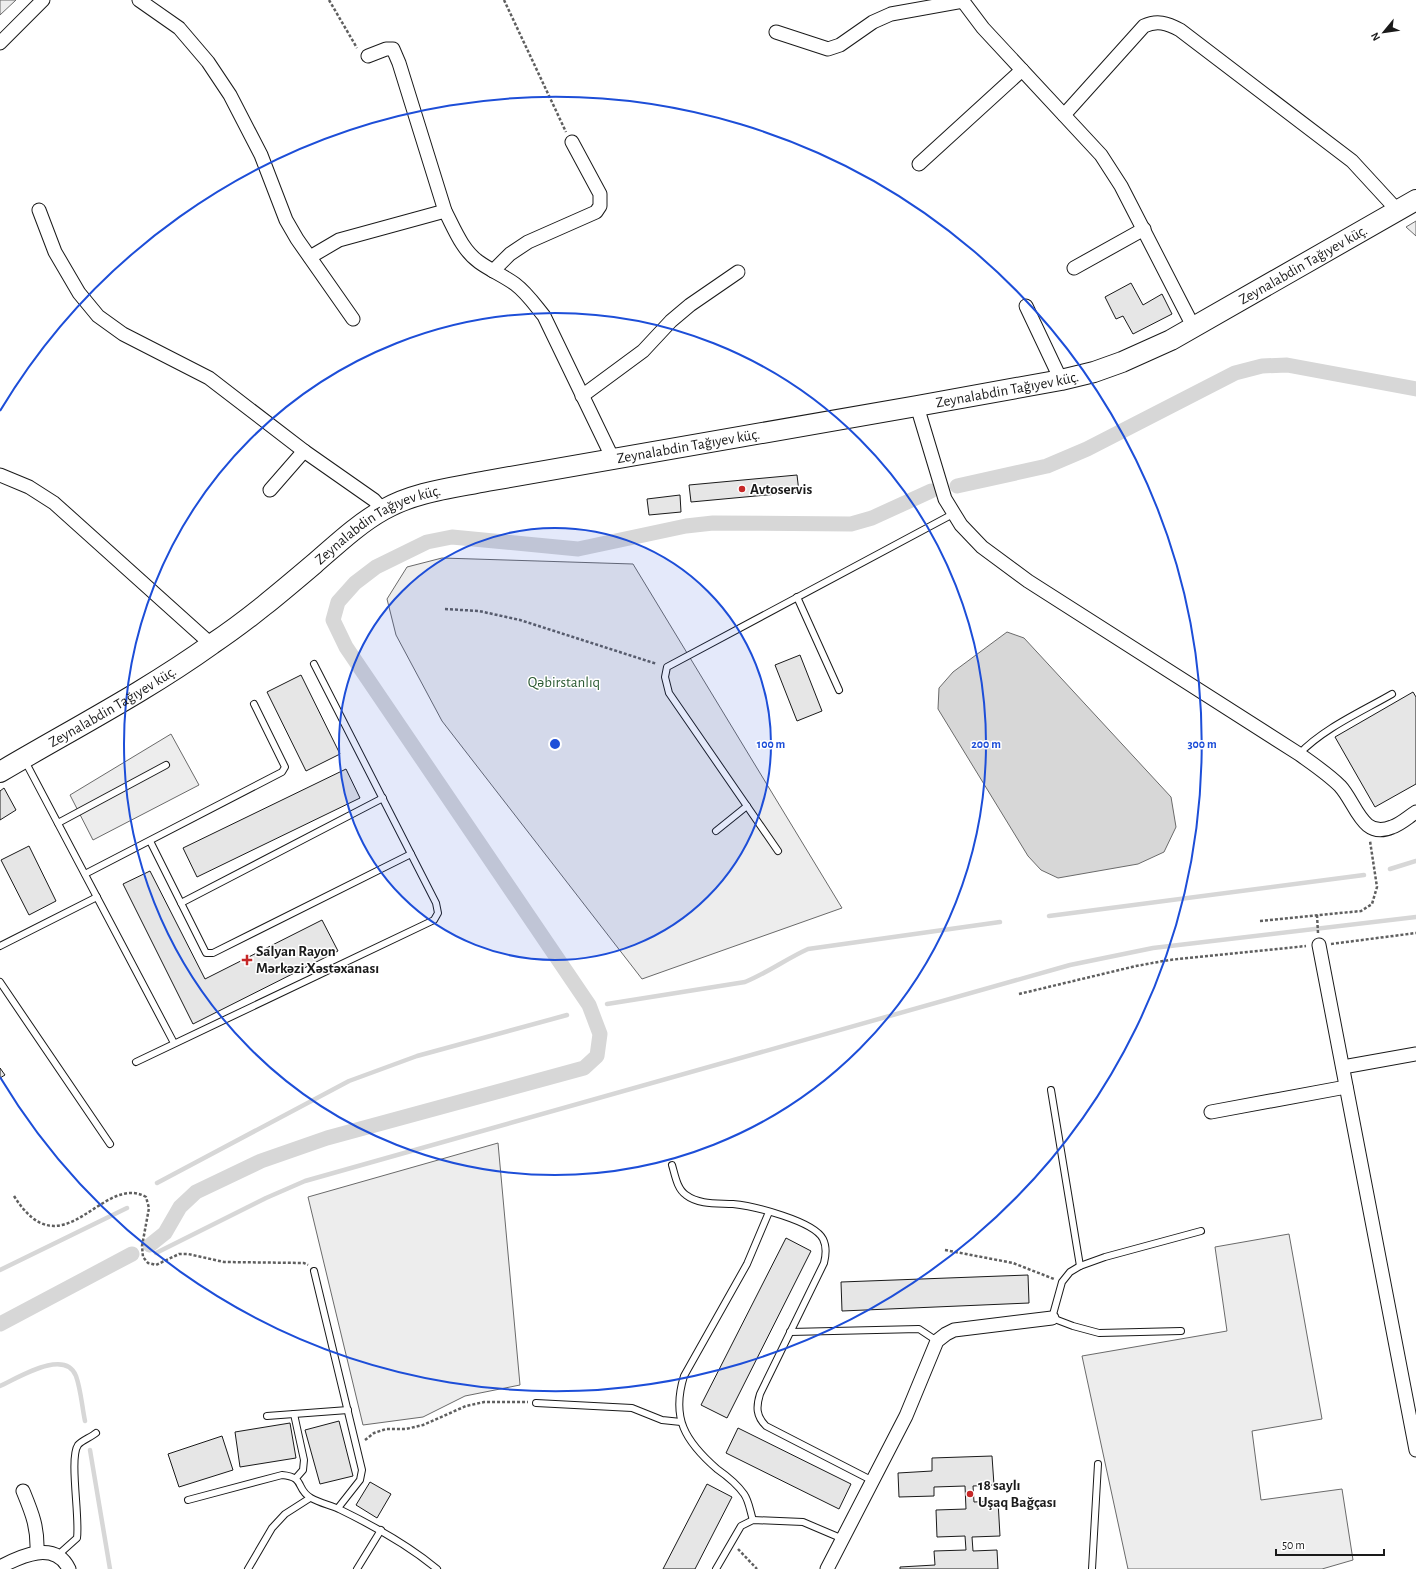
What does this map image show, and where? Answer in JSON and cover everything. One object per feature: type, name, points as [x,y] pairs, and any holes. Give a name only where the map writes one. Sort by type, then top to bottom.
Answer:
[{"type":"main road","name":"Zeynalabdin Tağıyev küç.","points":[[0,772],[170,672],[212,645],[260,610],[354,530],[383,510],[404,500],[430,492],[1061,380],[1122,362],[1194,328],[1416,200]]},
{"type":"street","points":[[0,43],[43,0]]},
{"type":"street","points":[[139,0],[179,28],[208,62],[230,95],[249,129],[261,155],[286,220],[353,319]]},
{"type":"street","points":[[776,32],[828,49],[840,46],[873,22],[891,14],[962,1],[982,28],[1101,155],[1121,186],[1194,328]]},
{"type":"street","points":[[1064,115],[1144,26],[1152,22],[1166,23],[1180,30],[1352,161],[1398,211]]},
{"type":"street","points":[[368,56],[386,49],[393,49],[399,63],[445,211],[465,248],[478,261],[516,284],[531,298],[544,316],[613,459]]},
{"type":"street","points":[[919,164],[1022,70]]},
{"type":"street","points":[[493,271],[510,254],[528,242],[596,212],[600,206],[600,194],[572,142]]},
{"type":"street","points":[[38,210],[55,252],[79,293],[98,316],[123,334],[209,378],[304,451],[374,500],[383,510]]},
{"type":"street","points":[[310,257],[339,240],[445,211]]},
{"type":"street","points":[[1074,268],[1144,229]]},
{"type":"street","points":[[582,396],[643,351],[690,305],[738,272]]},
{"type":"street","points":[[1026,306],[1061,380]]},
{"type":"street","points":[[917,406],[945,499],[953,514],[982,547],[1028,581],[1325,772],[1341,787],[1367,827],[1376,830],[1392,828],[1416,812]]},
{"type":"street","points":[[270,490],[304,451]]},
{"type":"street","points":[[0,475],[29,487],[54,503],[212,645]]},
{"type":"street","points":[[1319,945],[1416,1450]]},
{"type":"street","points":[[1343,1067],[1416,1054]]},
{"type":"street","points":[[1211,1112],[1346,1087]]},
{"type":"street","points":[[827,1569],[906,1416],[937,1341],[954,1330],[1052,1318]]},
{"type":"street","points":[[23,1491],[35,1520],[38,1535],[37,1552]]},
{"type":"street","points":[[8,1566],[37,1552],[58,1555],[68,1569]]},
{"type":"lane","points":[[778,851],[670,693],[665,677],[667,667],[953,514]]},
{"type":"lane","points":[[797,598],[839,690]]},
{"type":"lane","points":[[136,1062],[434,920],[438,913],[436,903],[314,664]]},
{"type":"lane","points":[[1299,754],[1308,744],[1392,694]]},
{"type":"lane","points":[[85,874],[282,772],[285,767],[254,704]]},
{"type":"lane","points":[[24,758],[174,1043]]},
{"type":"lane","points":[[58,823],[166,765]]},
{"type":"lane","points":[[181,903],[383,798]]},
{"type":"lane","points":[[716,831],[747,806]]},
{"type":"lane","points":[[150,841],[206,953],[213,953],[411,854]]},
{"type":"lane","points":[[0,946],[97,898]]},
{"type":"lane","points":[[0,982],[110,1144]]},
{"type":"lane","points":[[1051,1090],[1080,1266]]},
{"type":"lane","points":[[672,1165],[678,1186],[684,1194],[694,1200],[735,1204],[769,1212],[804,1223],[816,1230],[823,1239],[827,1252],[824,1263],[757,1403],[757,1412],[760,1420],[766,1426],[873,1480]]},
{"type":"lane","points":[[753,1520],[746,1496],[740,1488],[698,1452],[681,1422],[679,1394],[684,1376],[747,1264],[769,1212]]},
{"type":"lane","points":[[1181,1331],[1098,1333],[1052,1318],[1062,1282],[1070,1272],[1080,1266],[1201,1231]]},
{"type":"lane","points":[[314,1271],[362,1470],[360,1480],[338,1508]]},
{"type":"lane","points":[[790,1332],[919,1329],[937,1341]]},
{"type":"lane","points":[[536,1403],[632,1408],[662,1420],[681,1422]]},
{"type":"lane","points":[[267,1416],[348,1410]]},
{"type":"lane","points":[[294,1414],[304,1460],[303,1470],[296,1478]]},
{"type":"lane","points":[[58,1555],[77,1538],[78,1533],[79,1517],[74,1462],[78,1445],[96,1433]]},
{"type":"lane","points":[[1092,1569],[1098,1464]]},
{"type":"lane","points":[[188,1500],[282,1475],[292,1475],[296,1478],[305,1493],[310,1498],[338,1508],[381,1530],[395,1538],[437,1569]]},
{"type":"lane","points":[[248,1569],[272,1528],[285,1514],[310,1498]]},
{"type":"lane","points":[[716,1569],[731,1540],[741,1526],[753,1520],[803,1522],[843,1540]]},
{"type":"lane","points":[[357,1569],[381,1530]]},
{"type":"path","points":[[329,0],[358,49],[368,56]]},
{"type":"path","points":[[504,0],[572,142]]},
{"type":"path","points":[[445,609],[479,611],[520,620],[667,667]]},
{"type":"path","points":[[1260,921],[1361,911],[1372,904],[1377,887],[1374,857],[1367,827]]},
{"type":"path","points":[[1019,994],[1136,966],[1169,960],[1319,945],[1416,933]]},
{"type":"path","points":[[14,1196],[33,1220],[55,1226],[73,1222],[115,1197],[127,1193],[138,1192],[146,1197],[149,1208],[142,1246],[143,1257],[148,1263],[156,1265],[179,1254],[188,1254],[224,1262],[304,1263],[311,1266],[314,1271]]},
{"type":"path","points":[[945,1250],[1013,1263],[1062,1282]]},
{"type":"path","points":[[357,1445],[374,1433],[386,1429],[406,1429],[423,1425],[466,1406],[484,1402],[536,1403]]},
{"type":"path","points":[[731,1540],[757,1569]]},
{"type":"shaded area","points":[[0,0],[16,0],[0,15]]},
{"type":"shaded area","points":[[1416,221],[1416,236],[1406,227]]},
{"type":"shaded area","name":"Qəbirstanlıq","points":[[442,558],[633,564],[842,908],[642,979],[442,721],[396,635],[387,599],[407,567]]},
{"type":"shaded area","points":[[1007,632],[1024,638],[1171,797],[1176,827],[1164,852],[1138,864],[1058,878],[1041,870],[1028,856],[938,709],[939,688],[953,672]]},
{"type":"shaded area","points":[[171,734],[199,785],[93,840],[70,795]]},
{"type":"shaded area","points":[[498,1143],[520,1385],[465,1396],[423,1417],[363,1425],[308,1197]]},
{"type":"shaded area","points":[[1289,1234],[1322,1419],[1252,1431],[1261,1500],[1342,1489],[1353,1560],[1322,1569],[1128,1569],[1082,1356],[1227,1331],[1215,1247]]},
{"type":"building","points":[[1131,283],[1143,305],[1162,294],[1172,314],[1133,334],[1123,316],[1116,319],[1105,297]]},
{"type":"building","points":[[797,475],[799,492],[691,502],[689,485]]},
{"type":"building","points":[[680,495],[681,512],[649,515],[647,499]]},
{"type":"building","points":[[800,655],[822,711],[797,721],[775,665]]},
{"type":"building","points":[[301,675],[340,754],[306,771],[267,692]]},
{"type":"building","points":[[1413,692],[1416,697],[1416,784],[1375,807],[1335,737]]},
{"type":"building","points":[[346,769],[360,798],[197,877],[183,848]]},
{"type":"building","points":[[4,788],[16,810],[0,820],[0,791]]},
{"type":"building","points":[[29,846],[56,901],[29,915],[1,860]]},
{"type":"building","points":[[150,871],[205,979],[322,920],[338,951],[193,1024],[123,884]]},
{"type":"building","points":[[0,1068],[5,1075],[0,1078]]},
{"type":"building","points":[[786,1238],[811,1251],[727,1418],[701,1405]]},
{"type":"building","points":[[1028,1275],[1029,1303],[842,1311],[841,1282]]},
{"type":"building","points":[[339,1421],[353,1476],[320,1484],[305,1430]]},
{"type":"building","points":[[290,1423],[296,1458],[240,1467],[235,1432]]},
{"type":"building","points":[[738,1428],[851,1484],[839,1509],[726,1453]]},
{"type":"building","points":[[222,1436],[233,1470],[179,1487],[168,1454]]},
{"type":"building","points":[[992,1456],[994,1485],[973,1486],[974,1502],[998,1501],[1000,1536],[972,1537],[973,1551],[997,1550],[998,1569],[900,1569],[900,1567],[935,1565],[934,1551],[966,1550],[965,1536],[937,1537],[936,1510],[966,1509],[965,1486],[934,1487],[934,1496],[899,1497],[898,1473],[932,1471],[932,1458]]},
{"type":"building","points":[[370,1482],[391,1494],[377,1518],[356,1505]]},
{"type":"building","points":[[707,1484],[732,1497],[695,1569],[663,1569]]},
{"type":"waterway","points":[[957,486],[1047,466],[1087,449],[1235,373],[1262,366],[1287,365],[1416,389]]},
{"type":"waterway","points":[[150,1245],[165,1233],[180,1207],[196,1192],[261,1161],[327,1138],[584,1068],[597,1056],[600,1034],[589,1005],[346,647],[333,620],[338,602],[355,583],[376,567],[427,542],[452,537],[578,549],[686,526],[713,523],[851,524],[872,518],[931,491]]},
{"type":"waterway","points":[[1390,869],[1416,861]]},
{"type":"waterway","points":[[1049,916],[1364,875]]},
{"type":"waterway","points":[[156,1253],[266,1198],[305,1181],[1070,965],[1153,948],[1416,917]]},
{"type":"waterway","points":[[607,1004],[745,982],[808,949],[1000,922]]},
{"type":"waterway","points":[[157,1183],[349,1081],[417,1056],[567,1015]]},
{"type":"waterway","points":[[0,1270],[127,1208]]},
{"type":"waterway","points":[[0,1324],[132,1254]]},
{"type":"waterway","points":[[0,1386],[29,1372],[52,1365],[62,1365],[70,1368],[78,1381],[85,1421]]},
{"type":"waterway","points":[[90,1450],[110,1569]]},
{"type":"place","name":"Avtoservis","points":[[742,489]]},
{"type":"place","name":"Salyan Rayon Mərkəzi Xəstəxanası","points":[[247,960]]},
{"type":"place","name":"18 saylı Uşaq Bağçası","points":[[970,1494]]}]
